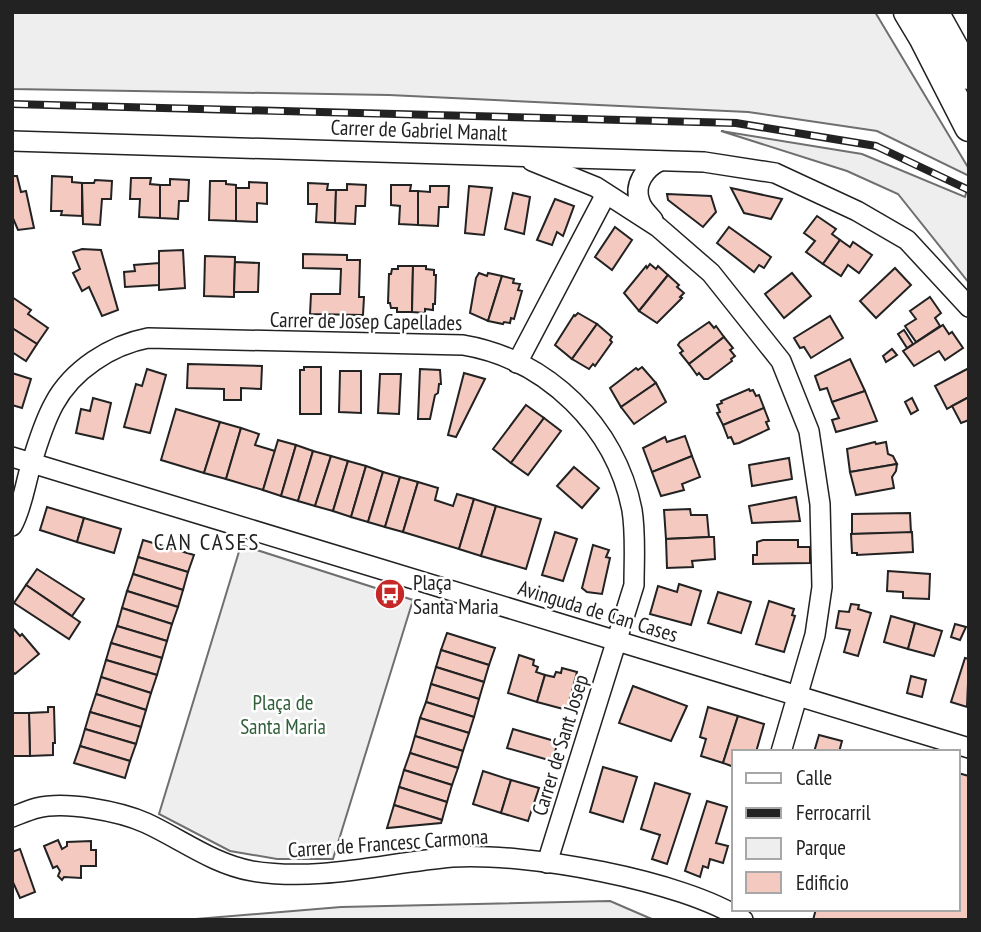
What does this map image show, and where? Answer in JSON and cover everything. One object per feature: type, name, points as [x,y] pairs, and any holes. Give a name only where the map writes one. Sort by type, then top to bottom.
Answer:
[{"type":"main road","points":[[908,12],[969,127]]},
{"type":"main road","points":[[934,12],[969,75]]},
{"type":"street","name":"Carrer de Gabriel Manalt","points":[[12,141],[522,156],[596,187],[659,227],[711,273],[781,361],[809,431],[821,504],[822,587],[815,635],[782,750]]},
{"type":"street","points":[[522,156],[704,162],[775,173],[857,211],[907,240],[969,307]]},
{"type":"street","points":[[659,227],[640,204],[637,189],[652,165],[660,161]]},
{"type":"street","points":[[517,363],[607,194]]},
{"type":"street","name":"Carrer de Josep Capellades","points":[[12,526],[53,404],[74,378],[100,356],[136,340],[148,338],[446,343],[479,347],[517,363],[548,381],[579,407],[603,436],[618,465],[631,507],[635,542],[634,585],[616,641]]},
{"type":"street","name":"Avinguda de Can Cases","points":[[12,457],[969,748]]},
{"type":"street","name":"Carrer de Sant Josep","points":[[547,863],[616,641]]},
{"type":"street","name":"Carrer de Francesc Carmona","points":[[12,817],[36,808],[54,806],[97,810],[144,822],[206,855],[250,871],[345,871],[452,857],[511,858],[606,873],[678,891],[732,911]]},
{"type":"green space","points":[[12,12],[875,12],[969,169],[969,176],[877,131],[748,112],[389,95],[12,89]]},
{"type":"green space","points":[[721,131],[862,154],[965,197],[969,182],[969,283],[898,194],[847,171]]},
{"type":"green space","name":"Plaça de Santa Maria","points":[[241,545],[413,600],[333,859],[277,859],[230,851],[159,814]]},
{"type":"green space","points":[[610,901],[654,920],[184,920],[341,907]]},
{"type":"building","points":[[12,176],[17,176],[21,192],[26,191],[34,228],[18,230],[12,216]]},
{"type":"building","points":[[52,176],[72,177],[72,182],[82,183],[82,216],[61,215],[62,211],[51,211]]},
{"type":"building","points":[[131,178],[151,178],[150,184],[160,185],[160,218],[139,217],[140,199],[130,199]]},
{"type":"building","points":[[170,179],[189,180],[188,201],[179,201],[178,219],[160,218],[160,185],[170,185]]},
{"type":"building","points":[[95,180],[112,181],[111,199],[102,199],[100,225],[83,224],[82,183],[94,183]]},
{"type":"building","points":[[210,181],[226,181],[226,184],[236,185],[236,221],[209,220]]},
{"type":"building","points":[[249,182],[267,183],[267,204],[257,203],[257,222],[236,221],[236,188],[249,188]]},
{"type":"building","points":[[308,183],[328,184],[327,190],[336,190],[335,223],[316,222],[317,204],[308,204]]},
{"type":"building","points":[[347,184],[366,185],[365,206],[356,206],[355,224],[335,223],[336,190],[347,190]]},
{"type":"building","points":[[391,185],[411,185],[410,191],[418,191],[418,225],[399,224],[400,206],[391,205]]},
{"type":"building","points":[[430,186],[449,186],[448,207],[439,207],[438,226],[418,225],[418,191],[430,192]]},
{"type":"building","points":[[469,186],[492,188],[484,235],[465,233]]},
{"type":"building","points":[[731,188],[782,199],[771,219],[744,213]]},
{"type":"building","points":[[513,193],[530,197],[524,234],[505,229]]},
{"type":"building","points":[[667,194],[711,196],[716,212],[703,227],[668,200]]},
{"type":"building","points":[[555,199],[574,206],[563,236],[557,232],[552,245],[537,240]]},
{"type":"building","points":[[817,216],[836,229],[832,234],[840,240],[823,264],[806,252],[815,241],[804,233]]},
{"type":"building","points":[[615,227],[632,240],[612,270],[595,257]]},
{"type":"building","points":[[729,227],[771,257],[764,268],[759,265],[754,272],[717,243]]},
{"type":"building","points":[[840,240],[850,247],[853,242],[872,255],[859,273],[848,265],[841,276],[823,264]]},
{"type":"building","points":[[82,249],[101,250],[118,310],[102,316],[89,287],[82,291],[73,273],[80,269],[73,252]]},
{"type":"building","points":[[183,250],[185,288],[159,290],[159,251]]},
{"type":"building","points":[[303,254],[347,255],[347,260],[360,260],[359,297],[364,297],[363,315],[310,314],[311,294],[340,294],[341,269],[303,268]]},
{"type":"building","points":[[205,256],[235,257],[234,297],[204,296]]},
{"type":"building","points":[[235,262],[259,263],[258,292],[234,292]]},
{"type":"building","points":[[159,263],[159,285],[125,287],[124,272],[135,271],[134,265]]},
{"type":"building","points":[[650,264],[656,269],[658,266],[668,275],[639,311],[624,293]]},
{"type":"building","points":[[398,266],[413,266],[412,312],[397,312],[397,308],[391,308],[388,303],[389,274],[392,269],[398,269]]},
{"type":"building","points":[[413,266],[426,266],[426,269],[434,270],[436,275],[435,304],[433,310],[425,309],[425,313],[412,312]]},
{"type":"building","points":[[895,268],[911,285],[876,318],[860,301]]},
{"type":"building","points":[[479,273],[502,276],[488,321],[470,313]]},
{"type":"building","points":[[792,273],[811,296],[784,318],[765,294]]},
{"type":"building","points":[[668,275],[684,293],[657,323],[639,311]]},
{"type":"building","points":[[502,276],[514,279],[513,283],[520,284],[518,290],[522,291],[514,319],[511,318],[510,323],[503,324],[488,321]]},
{"type":"building","points":[[12,297],[31,310],[28,314],[48,328],[37,344],[12,328]]},
{"type":"building","points":[[930,297],[941,313],[935,318],[940,326],[916,342],[905,326],[916,319],[910,311]]},
{"type":"building","points":[[578,313],[597,324],[572,359],[555,345]]},
{"type":"building","points":[[830,316],[843,338],[811,358],[794,338]]},
{"type":"building","points":[[709,322],[714,328],[716,326],[724,337],[689,364],[680,353],[683,351],[678,345]]},
{"type":"building","points":[[597,324],[612,337],[612,342],[595,366],[593,364],[589,369],[572,359]]},
{"type":"building","points":[[943,325],[949,334],[952,332],[963,348],[945,360],[939,351],[914,366],[903,351]]},
{"type":"building","points":[[12,328],[37,344],[26,361],[12,352]]},
{"type":"building","points":[[904,330],[913,344],[907,348],[898,334]]},
{"type":"building","points":[[724,337],[733,348],[730,350],[735,356],[732,361],[708,379],[704,379],[699,373],[697,375],[689,364]]},
{"type":"building","points":[[892,349],[897,355],[886,362],[883,356]]},
{"type":"building","points":[[850,359],[865,391],[832,402],[827,388],[820,390],[815,376]]},
{"type":"building","points":[[188,364],[262,366],[261,389],[241,388],[241,400],[224,400],[224,389],[187,388]]},
{"type":"building","points":[[304,367],[321,367],[321,414],[300,414],[300,370],[304,370]]},
{"type":"building","points":[[642,367],[656,383],[621,407],[610,388],[636,368],[638,370]]},
{"type":"building","points":[[969,368],[969,397],[947,409],[935,386]]},
{"type":"building","points":[[147,369],[166,375],[150,433],[124,427],[136,384],[142,386]]},
{"type":"building","points":[[420,369],[440,370],[441,384],[435,395],[430,419],[418,419]]},
{"type":"building","points":[[340,371],[361,371],[361,413],[339,412]]},
{"type":"building","points":[[12,373],[31,379],[22,408],[12,405]]},
{"type":"building","points":[[464,373],[485,379],[456,437],[448,435]]},
{"type":"building","points":[[380,374],[401,374],[399,414],[378,413]]},
{"type":"building","points":[[656,383],[666,402],[634,424],[621,407]]},
{"type":"building","points":[[749,389],[753,390],[756,396],[759,395],[764,408],[723,425],[717,413],[720,412],[717,405]]},
{"type":"building","points":[[865,391],[877,421],[836,432],[832,420],[839,418],[832,402]]},
{"type":"building","points":[[969,397],[969,420],[961,423],[952,406]]},
{"type":"building","points":[[93,398],[111,403],[103,439],[76,433],[81,409],[90,411]]},
{"type":"building","points":[[912,398],[918,410],[911,414],[905,402]]},
{"type":"building","points":[[526,405],[544,418],[511,463],[493,449]]},
{"type":"building","points":[[764,408],[769,429],[739,443],[734,444],[731,437],[728,438],[723,425]]},
{"type":"building","points":[[176,409],[220,422],[204,473],[161,460]]},
{"type":"building","points":[[544,418],[561,431],[528,475],[511,463]]},
{"type":"building","points":[[220,422],[241,428],[226,479],[204,473]]},
{"type":"building","points":[[241,428],[259,434],[255,445],[275,451],[263,490],[226,479]]},
{"type":"building","points":[[685,436],[692,456],[652,472],[643,448],[665,437],[667,442]]},
{"type":"building","points":[[278,440],[296,445],[281,496],[263,490]]},
{"type":"building","points":[[886,442],[888,454],[893,456],[897,464],[850,472],[847,449]]},
{"type":"building","points":[[296,445],[313,451],[298,501],[281,496]]},
{"type":"building","points":[[313,451],[331,456],[315,506],[298,501]]},
{"type":"building","points":[[331,456],[348,461],[333,511],[315,506]]},
{"type":"building","points":[[692,456],[700,477],[682,484],[684,490],[661,496],[652,472]]},
{"type":"building","points":[[789,458],[792,479],[752,486],[749,465]]},
{"type":"building","points":[[348,461],[366,466],[351,517],[333,511]]},
{"type":"building","points":[[897,464],[892,477],[894,488],[856,495],[850,472]]},
{"type":"building","points":[[366,466],[383,472],[368,522],[351,517]]},
{"type":"building","points":[[574,467],[599,488],[582,508],[557,486]]},
{"type":"building","points":[[383,472],[400,477],[385,527],[368,522]]},
{"type":"building","points":[[400,477],[418,482],[403,532],[385,527]]},
{"type":"building","points":[[418,482],[438,488],[435,500],[453,506],[457,494],[474,499],[459,549],[403,532]]},
{"type":"building","points":[[796,497],[800,521],[752,523],[749,506]]},
{"type":"building","points":[[474,499],[496,506],[481,556],[459,549]]},
{"type":"building","points":[[496,506],[541,519],[526,569],[481,556]]},
{"type":"building","points":[[47,507],[84,518],[77,542],[40,530]]},
{"type":"building","points":[[690,509],[691,515],[707,515],[709,537],[666,539],[664,510]]},
{"type":"building","points":[[910,513],[911,533],[852,534],[852,514]]},
{"type":"building","points":[[84,518],[121,529],[114,553],[77,542]]},
{"type":"building","points":[[555,532],[577,539],[563,581],[542,575]]},
{"type":"building","points":[[912,532],[913,552],[852,553],[851,534]]},
{"type":"building","points":[[714,537],[715,559],[692,561],[693,567],[667,568],[666,539]]},
{"type":"building","points":[[143,540],[194,555],[188,572],[138,557]]},
{"type":"building","points":[[798,540],[798,547],[810,547],[810,563],[753,564],[753,555],[757,555],[757,542]]},
{"type":"building","points":[[593,545],[609,550],[606,557],[610,558],[602,594],[587,592],[582,588]]},
{"type":"building","points":[[138,557],[188,572],[183,590],[133,574]]},
{"type":"building","points":[[37,569],[84,599],[72,616],[26,585]]},
{"type":"building","points":[[888,571],[930,574],[929,599],[903,598],[903,592],[887,591]]},
{"type":"building","points":[[133,574],[183,590],[178,607],[127,591]]},
{"type":"building","points":[[679,584],[701,591],[691,625],[650,614],[658,586],[677,592]]},
{"type":"building","points":[[26,585],[80,622],[69,639],[14,603]]},
{"type":"building","points":[[127,591],[178,607],[172,624],[122,608]]},
{"type":"building","points":[[718,592],[751,602],[741,633],[708,623]]},
{"type":"building","points":[[769,601],[794,609],[792,615],[795,616],[784,652],[756,644]]},
{"type":"building","points":[[851,604],[859,605],[858,609],[871,613],[858,656],[844,652],[850,630],[836,628],[839,611],[849,612]]},
{"type":"building","points":[[122,608],[172,624],[167,641],[117,626]]},
{"type":"building","points":[[891,616],[915,623],[908,649],[884,642]]},
{"type":"building","points":[[915,623],[942,631],[934,656],[908,649]]},
{"type":"building","points":[[955,624],[966,627],[960,640],[951,637]]},
{"type":"building","points":[[117,626],[167,641],[162,658],[111,643]]},
{"type":"building","points":[[12,627],[20,636],[22,634],[39,654],[15,674],[12,671]]},
{"type":"building","points":[[447,633],[495,648],[489,665],[441,650]]},
{"type":"building","points":[[111,643],[162,658],[157,675],[106,660]]},
{"type":"building","points":[[441,650],[489,665],[484,682],[436,667]]},
{"type":"building","points":[[519,655],[534,660],[533,665],[538,667],[536,672],[545,675],[537,702],[508,693]]},
{"type":"building","points":[[965,658],[969,659],[967,707],[951,702]]},
{"type":"building","points":[[106,660],[157,675],[151,693],[101,677]]},
{"type":"building","points":[[436,667],[484,682],[479,699],[431,684]]},
{"type":"building","points":[[562,668],[577,672],[567,710],[537,702],[545,675],[554,677],[556,672],[561,673]]},
{"type":"building","points":[[911,676],[926,680],[922,697],[907,693]]},
{"type":"building","points":[[101,677],[151,693],[146,710],[96,694]]},
{"type":"building","points":[[431,684],[479,699],[474,717],[426,702]]},
{"type":"building","points":[[633,686],[687,706],[671,741],[619,723]]},
{"type":"building","points":[[96,694],[146,710],[141,727],[90,712]]},
{"type":"building","points":[[426,702],[474,717],[469,733],[420,718]]},
{"type":"building","points":[[48,707],[54,707],[53,755],[30,756],[29,713],[48,712]]},
{"type":"building","points":[[708,707],[738,716],[723,763],[701,756],[706,739],[700,737]]},
{"type":"building","points":[[90,712],[141,727],[136,744],[85,729]]},
{"type":"building","points":[[12,713],[29,713],[30,756],[12,756]]},
{"type":"building","points":[[738,716],[764,724],[757,750],[732,750],[732,766],[723,763]]},
{"type":"building","points":[[420,718],[469,733],[463,751],[415,736]]},
{"type":"building","points":[[85,729],[136,744],[130,761],[80,746]]},
{"type":"building","points":[[513,729],[558,742],[552,761],[507,748]]},
{"type":"building","points":[[819,735],[842,741],[840,750],[815,750]]},
{"type":"building","points":[[415,736],[463,751],[458,768],[410,753]]},
{"type":"building","points":[[80,746],[130,761],[125,778],[74,763]]},
{"type":"building","points":[[410,753],[458,768],[452,785],[404,770]]},
{"type":"building","points":[[603,767],[637,777],[623,822],[590,812]]},
{"type":"building","points":[[404,770],[452,785],[447,802],[399,787]]},
{"type":"building","points":[[483,771],[511,780],[501,813],[473,804]]},
{"type":"building","points":[[960,774],[969,776],[969,920],[813,920],[815,911],[960,911]]},
{"type":"building","points":[[511,780],[539,788],[528,821],[501,813]]},
{"type":"building","points":[[655,783],[690,794],[667,864],[652,859],[660,835],[641,829]]},
{"type":"building","points":[[399,787],[447,802],[442,820],[394,805]]},
{"type":"building","points":[[707,801],[727,807],[716,843],[728,846],[723,863],[710,859],[708,868],[703,866],[700,877],[685,871]]},
{"type":"building","points":[[394,805],[442,820],[441,823],[387,828]]},
{"type":"building","points":[[58,840],[62,849],[67,846],[67,842],[91,841],[91,850],[96,850],[96,866],[81,866],[81,878],[64,877],[62,880],[58,876],[60,871],[57,866],[53,868],[44,846]]},
{"type":"building","points":[[20,849],[35,892],[20,898],[12,880],[12,852]]},
{"type":"railway","points":[[12,104],[736,123],[876,146],[969,190]]},
{"type":"place","name":"Plaça Santa Maria","points":[[390,594]]},
{"type":"district","name":"CAN CASES","points":[[207,541]]}]
